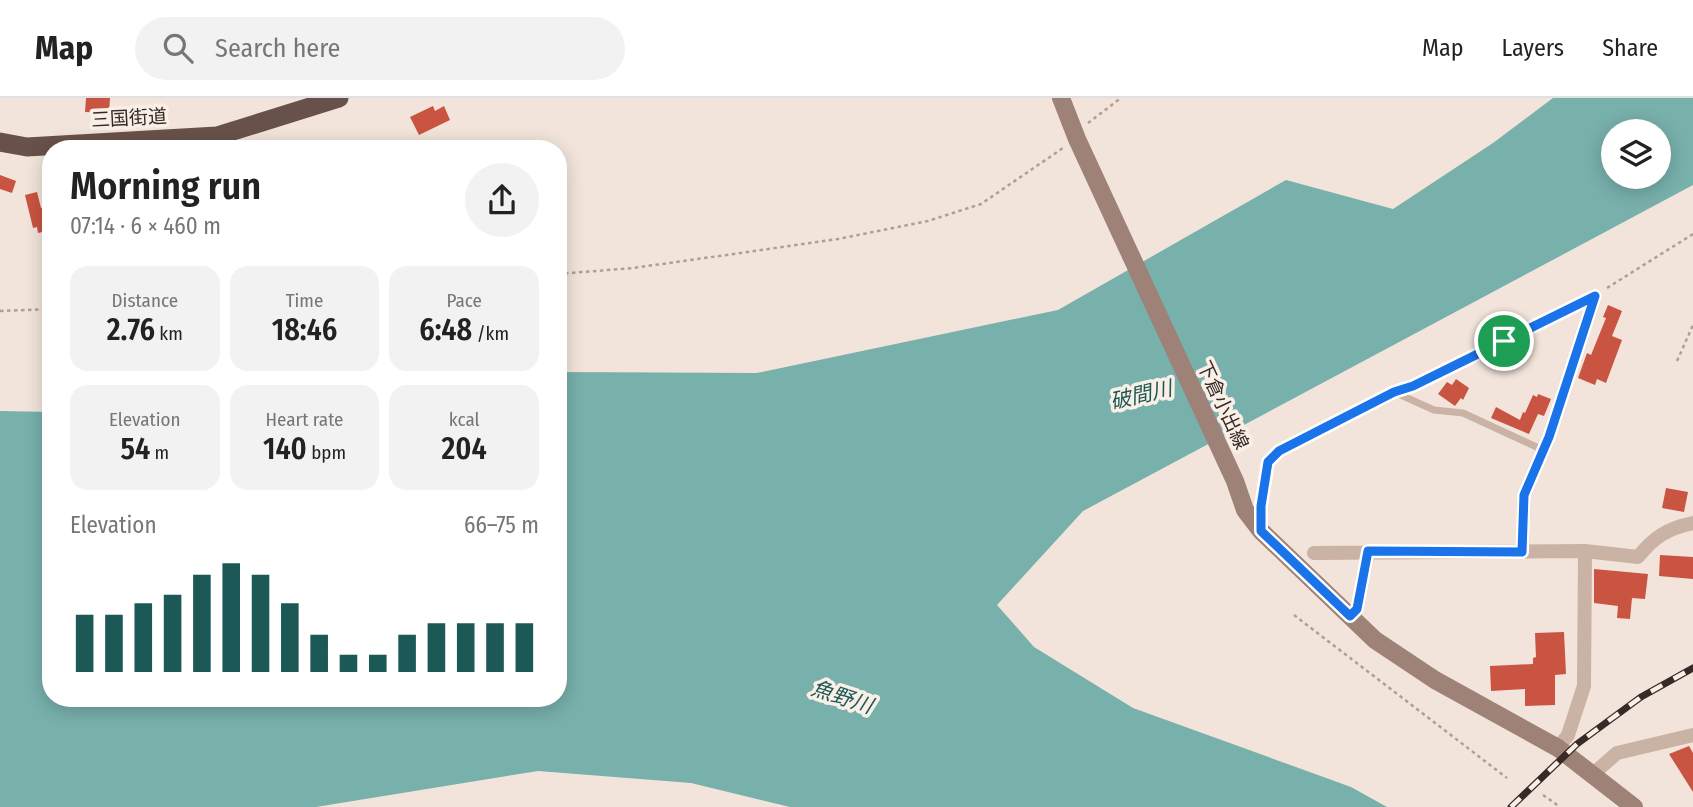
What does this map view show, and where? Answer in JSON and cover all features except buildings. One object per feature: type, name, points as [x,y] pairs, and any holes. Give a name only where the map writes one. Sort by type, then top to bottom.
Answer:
[{"type":"highway","name":"三国街道","points":[[148,140],[217,136],[339,98]]},
{"type":"highway","name":"三国街道","points":[[0,142],[27,147],[42,146]]},
{"type":"main road","name":"下倉小出線","points":[[1061,98],[1078,141],[1235,481],[1245,510],[1261,531],[1375,640],[1435,680],[1558,748],[1634,807]]},
{"type":"street","points":[[1522,552],[1524,495],[1544,450],[1595,296]]},
{"type":"street","points":[[1314,553],[1585,551],[1638,557],[1652,539],[1674,527],[1693,523]]},
{"type":"street","points":[[1350,616],[1357,609],[1368,551]]},
{"type":"street","points":[[1558,748],[1568,735],[1584,686],[1585,551]]},
{"type":"street","points":[[1593,774],[1617,752],[1693,734]]},
{"type":"lane","points":[[1394,392],[1434,410],[1463,413],[1544,450]]},
{"type":"path","points":[[567,273],[633,268],[838,239],[929,221],[981,204],[1078,141],[1121,98]]},
{"type":"path","points":[[1261,531],[1261,506],[1268,462],[1279,451],[1394,392],[1413,386],[1595,296],[1693,234]]},
{"type":"path","points":[[0,311],[42,309]]},
{"type":"path","points":[[1677,360],[1693,325]]},
{"type":"path","points":[[1294,615],[1507,778]]},
{"type":"path","points":[[1543,795],[1560,807]]},
{"type":"water","points":[[1553,98],[1693,98],[1693,185],[1083,511],[997,605],[1034,647],[1133,708],[1351,787],[1387,807],[790,807],[691,783],[538,771],[316,807],[0,807],[0,411],[42,412],[42,707],[567,707],[567,372],[757,373],[1058,310],[1286,180],[1393,209],[1493,143]]},
{"type":"railway","points":[[1511,807],[1577,744],[1641,697],[1693,668]]},
{"type":"route","points":[[1595,296],[1549,437],[1524,495],[1522,552],[1368,551],[1357,609],[1350,616],[1261,531],[1261,506],[1268,462],[1279,451],[1394,392],[1413,386],[1504,341],[1595,296]]},
{"type":"water label","name":"破間川","points":[[1141,395]]},
{"type":"water label","name":"魚野川","points":[[842,697]]}]
